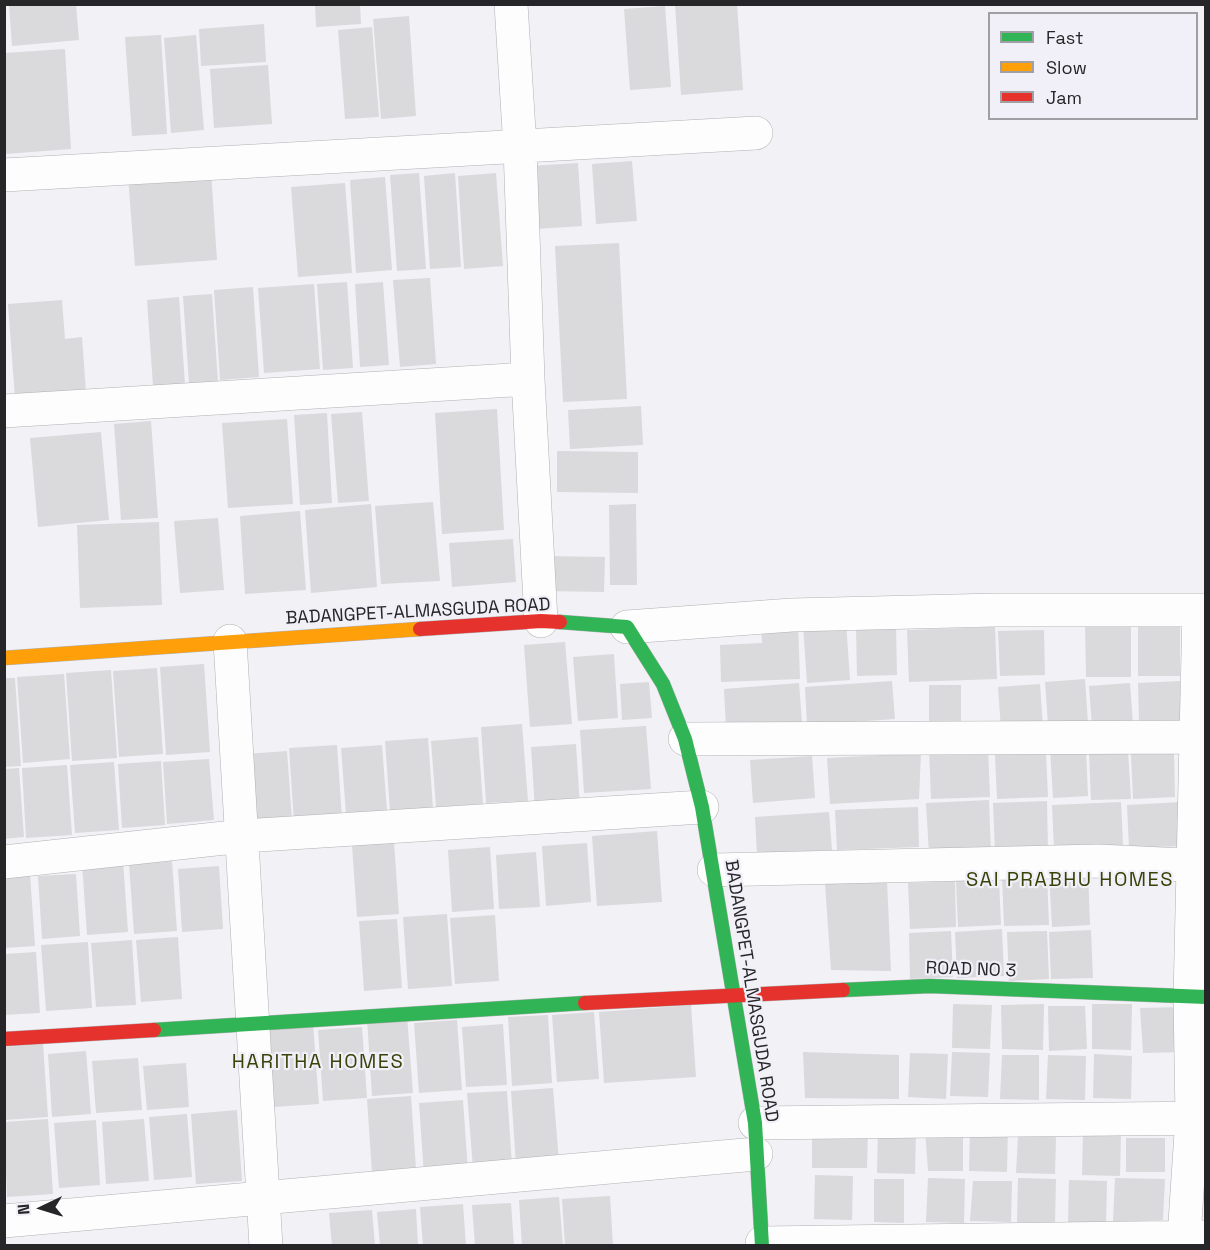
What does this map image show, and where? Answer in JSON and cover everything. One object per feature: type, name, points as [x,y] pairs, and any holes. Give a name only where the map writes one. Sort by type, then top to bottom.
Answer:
[{"type":"street","points":[[511,4],[520,147],[528,379],[541,621]]},
{"type":"street","points":[[4,175],[756,133]]},
{"type":"street","points":[[4,411],[528,379]]},
{"type":"street","points":[[627,627],[792,615],[996,610],[1202,610],[1199,1118],[1195,1237],[762,1244]]},
{"type":"street","name":"BADANGPET-ALMASGUDA ROAD","points":[[4,658],[541,621],[627,627],[663,684],[685,739],[702,807],[735,994],[755,1138],[762,1244]]},
{"type":"street","points":[[230,641],[266,1245]]},
{"type":"street","points":[[685,739],[1200,737]]},
{"type":"street","points":[[4,862],[243,836],[702,807]]},
{"type":"street","points":[[714,870],[1098,861],[1199,866]]},
{"type":"street","name":"ROAD NO 3","points":[[4,1039],[735,994],[930,986],[1198,998]]},
{"type":"street","points":[[4,1221],[262,1197],[755,1138],[1199,1118]]},
{"type":"building","points":[[9,4],[76,4],[79,40],[12,46]]},
{"type":"building","points":[[315,4],[360,4],[361,24],[316,27]]},
{"type":"building","points":[[675,4],[737,4],[743,90],[681,95]]},
{"type":"building","points":[[665,6],[671,87],[630,90],[624,9]]},
{"type":"building","points":[[409,16],[416,116],[381,119],[373,19]]},
{"type":"building","points":[[264,24],[266,62],[201,66],[199,29]]},
{"type":"building","points":[[372,27],[379,117],[345,119],[338,30]]},
{"type":"building","points":[[161,35],[167,134],[132,136],[125,37]]},
{"type":"building","points":[[196,35],[204,130],[171,133],[164,38]]},
{"type":"building","points":[[65,49],[71,149],[5,154],[4,53]]},
{"type":"building","points":[[268,65],[272,124],[214,128],[210,69]]},
{"type":"building","points":[[632,161],[637,221],[596,224],[592,164]]},
{"type":"building","points":[[578,163],[582,226],[535,229],[530,166]]},
{"type":"building","points":[[211,171],[217,260],[135,266],[128,177]]},
{"type":"building","points":[[419,173],[426,269],[397,271],[390,175]]},
{"type":"building","points":[[455,173],[461,267],[430,269],[424,176]]},
{"type":"building","points":[[496,173],[503,266],[464,269],[458,176]]},
{"type":"building","points":[[385,177],[392,270],[356,273],[350,180]]},
{"type":"building","points":[[345,183],[352,273],[298,277],[291,187]]},
{"type":"building","points":[[619,243],[627,399],[563,402],[555,246]]},
{"type":"building","points":[[430,278],[436,364],[400,367],[393,280]]},
{"type":"building","points":[[347,282],[353,368],[323,370],[317,284]]},
{"type":"building","points":[[383,282],[389,365],[360,367],[355,284]]},
{"type":"building","points":[[314,284],[320,369],[264,373],[258,288]]},
{"type":"building","points":[[253,287],[259,377],[220,380],[214,290]]},
{"type":"building","points":[[212,294],[218,382],[189,384],[183,296]]},
{"type":"building","points":[[179,297],[185,384],[153,386],[147,300]]},
{"type":"building","points":[[62,300],[65,339],[82,337],[86,392],[15,398],[8,304]]},
{"type":"building","points":[[641,406],[643,445],[570,449],[568,410]]},
{"type":"building","points":[[497,409],[504,530],[442,534],[435,413]]},
{"type":"building","points":[[362,412],[369,501],[338,503],[331,414]]},
{"type":"building","points":[[327,413],[332,503],[300,505],[294,415]]},
{"type":"building","points":[[287,419],[293,504],[228,508],[222,423]]},
{"type":"building","points":[[151,421],[158,518],[121,520],[114,424]]},
{"type":"building","points":[[101,432],[109,520],[38,527],[30,438]]},
{"type":"building","points":[[557,451],[638,452],[638,493],[557,492]]},
{"type":"building","points":[[433,502],[440,581],[381,584],[375,506]]},
{"type":"building","points":[[371,504],[377,587],[311,593],[305,510]]},
{"type":"building","points":[[636,504],[637,585],[610,585],[609,505]]},
{"type":"building","points":[[300,511],[306,590],[245,594],[240,516]]},
{"type":"building","points":[[218,518],[224,590],[180,593],[174,521]]},
{"type":"building","points":[[159,522],[162,605],[80,608],[77,525]]},
{"type":"building","points":[[513,539],[516,582],[452,587],[449,543]]},
{"type":"building","points":[[546,556],[605,557],[604,592],[545,591]]},
{"type":"building","points":[[1180,621],[1180,676],[1138,676],[1138,622]]},
{"type":"building","points":[[798,622],[800,679],[721,682],[720,645],[762,643],[761,624]]},
{"type":"building","points":[[846,622],[850,680],[807,683],[803,625]]},
{"type":"building","points":[[1085,624],[1131,624],[1131,677],[1086,677]]},
{"type":"building","points":[[896,627],[897,675],[857,676],[856,628]]},
{"type":"building","points":[[995,627],[997,679],[909,682],[907,630]]},
{"type":"building","points":[[1044,630],[1045,675],[1000,676],[998,631]]},
{"type":"building","points":[[565,642],[572,724],[530,727],[524,645]]},
{"type":"building","points":[[614,654],[618,718],[578,721],[573,657]]},
{"type":"building","points":[[204,664],[210,752],[166,755],[160,667]]},
{"type":"building","points":[[157,668],[163,754],[119,757],[113,671]]},
{"type":"building","points":[[111,670],[117,758],[72,761],[66,673]]},
{"type":"building","points":[[64,674],[70,759],[23,763],[17,677]]},
{"type":"building","points":[[4,678],[15,678],[21,766],[4,767]]},
{"type":"building","points":[[1085,679],[1088,723],[1048,725],[1045,682]]},
{"type":"building","points":[[892,681],[895,719],[807,725],[805,687]]},
{"type":"building","points":[[1180,681],[1181,720],[1139,722],[1138,683]]},
{"type":"building","points":[[649,682],[652,718],[622,720],[620,684]]},
{"type":"building","points":[[799,683],[802,722],[726,728],[724,689]]},
{"type":"building","points":[[1130,683],[1133,724],[1092,727],[1089,686]]},
{"type":"building","points":[[1040,684],[1043,727],[1001,730],[998,687]]},
{"type":"building","points":[[929,685],[961,685],[961,728],[929,728]]},
{"type":"building","points":[[522,724],[528,801],[486,803],[481,727]]},
{"type":"building","points":[[646,726],[651,789],[584,793],[580,730]]},
{"type":"building","points":[[478,737],[483,804],[436,807],[431,741]]},
{"type":"building","points":[[428,738],[433,808],[390,811],[385,741]]},
{"type":"building","points":[[576,744],[580,807],[535,810],[531,747]]},
{"type":"building","points":[[337,745],[342,818],[294,822],[289,748]]},
{"type":"building","points":[[382,745],[387,811],[346,814],[341,748]]},
{"type":"building","points":[[988,748],[990,797],[931,799],[929,750]]},
{"type":"building","points":[[1086,748],[1088,796],[1053,798],[1050,749]]},
{"type":"building","points":[[287,751],[292,820],[251,823],[246,754]]},
{"type":"building","points":[[1128,751],[1131,799],[1091,800],[1089,753]]},
{"type":"building","points":[[1174,752],[1175,797],[1133,799],[1131,754]]},
{"type":"building","points":[[921,753],[919,799],[830,804],[827,758]]},
{"type":"building","points":[[1046,753],[1048,797],[997,799],[995,755]]},
{"type":"building","points":[[812,756],[815,798],[753,803],[750,760]]},
{"type":"building","points":[[209,759],[214,820],[167,824],[163,762]]},
{"type":"building","points":[[161,761],[165,825],[122,828],[118,764]]},
{"type":"building","points":[[114,762],[119,830],[75,833],[70,765]]},
{"type":"building","points":[[67,765],[72,835],[26,838],[22,768]]},
{"type":"building","points":[[19,768],[24,837],[4,839],[4,769]]},
{"type":"building","points":[[989,800],[991,852],[929,854],[926,803]]},
{"type":"building","points":[[1047,801],[1048,851],[995,853],[993,803]]},
{"type":"building","points":[[1121,802],[1123,845],[1054,848],[1052,805]]},
{"type":"building","points":[[1181,802],[1183,846],[1129,848],[1127,805]]},
{"type":"building","points":[[918,807],[919,847],[837,850],[835,810]]},
{"type":"building","points":[[829,812],[832,850],[757,855],[755,817]]},
{"type":"building","points":[[657,831],[662,902],[597,906],[592,836]]},
{"type":"building","points":[[394,842],[399,914],[357,917],[352,845]]},
{"type":"building","points":[[587,843],[591,902],[546,906],[542,846]]},
{"type":"building","points":[[490,847],[494,909],[452,912],[448,850]]},
{"type":"building","points":[[536,852],[540,907],[499,909],[496,855]]},
{"type":"building","points":[[123,860],[128,932],[87,935],[82,863]]},
{"type":"building","points":[[172,861],[177,931],[134,934],[129,864]]},
{"type":"building","points":[[219,866],[223,929],[182,932],[178,869]]},
{"type":"building","points":[[1088,870],[1090,925],[1052,927],[1049,872]]},
{"type":"building","points":[[30,874],[35,946],[4,948],[4,876]]},
{"type":"building","points":[[76,874],[80,936],[42,939],[38,876]]},
{"type":"building","points":[[1047,876],[1049,925],[1004,926],[1002,878]]},
{"type":"building","points":[[999,879],[1001,925],[958,927],[956,881]]},
{"type":"building","points":[[887,880],[891,971],[831,970],[825,883]]},
{"type":"building","points":[[955,881],[956,927],[910,929],[908,883]]},
{"type":"building","points":[[447,914],[452,986],[408,989],[403,917]]},
{"type":"building","points":[[495,915],[499,981],[455,984],[450,918]]},
{"type":"building","points":[[397,919],[402,988],[364,991],[359,921]]},
{"type":"building","points":[[1002,929],[1004,976],[957,978],[955,932]]},
{"type":"building","points":[[1091,930],[1093,978],[1051,979],[1049,932]]},
{"type":"building","points":[[951,931],[953,977],[910,979],[909,933]]},
{"type":"building","points":[[1047,931],[1049,979],[1009,981],[1007,932]]},
{"type":"building","points":[[178,937],[182,999],[141,1002],[136,940]]},
{"type":"building","points":[[132,940],[136,1005],[96,1007],[91,943]]},
{"type":"building","points":[[88,942],[92,1008],[46,1011],[41,945]]},
{"type":"building","points":[[36,952],[40,1013],[4,1015],[4,954]]},
{"type":"building","points":[[953,1004],[992,1005],[990,1049],[952,1048]]},
{"type":"building","points":[[1044,1004],[1043,1050],[1002,1049],[1001,1005]]},
{"type":"building","points":[[1092,1004],[1132,1004],[1131,1050],[1092,1049]]},
{"type":"building","points":[[691,1005],[696,1077],[604,1083],[599,1012]]},
{"type":"building","points":[[1048,1006],[1085,1006],[1087,1049],[1049,1051]]},
{"type":"building","points":[[1184,1007],[1185,1052],[1143,1053],[1140,1008]]},
{"type":"building","points":[[594,1012],[599,1079],[557,1082],[552,1015]]},
{"type":"building","points":[[548,1015],[552,1083],[512,1086],[508,1017]]},
{"type":"building","points":[[407,1016],[413,1093],[372,1096],[367,1019]]},
{"type":"building","points":[[457,1020],[462,1090],[419,1093],[414,1023]]},
{"type":"building","points":[[313,1023],[319,1104],[274,1107],[268,1027]]},
{"type":"building","points":[[503,1024],[507,1085],[466,1087],[462,1027]]},
{"type":"building","points":[[362,1027],[367,1098],[323,1101],[318,1030]]},
{"type":"building","points":[[43,1044],[48,1117],[4,1120],[4,1047]]},
{"type":"building","points":[[86,1051],[91,1114],[52,1117],[48,1054]]},
{"type":"building","points":[[803,1052],[899,1055],[899,1099],[805,1098]]},
{"type":"building","points":[[952,1052],[990,1053],[988,1097],[950,1096]]},
{"type":"building","points":[[910,1053],[948,1054],[946,1099],[908,1097]]},
{"type":"building","points":[[1094,1054],[1132,1056],[1131,1099],[1093,1098]]},
{"type":"building","points":[[1002,1055],[1039,1055],[1039,1100],[1000,1099]]},
{"type":"building","points":[[1048,1055],[1086,1056],[1085,1100],[1046,1099]]},
{"type":"building","points":[[138,1058],[142,1110],[96,1113],[92,1061]]},
{"type":"building","points":[[186,1063],[189,1107],[147,1110],[143,1066]]},
{"type":"building","points":[[553,1088],[559,1162],[516,1165],[511,1091]]},
{"type":"building","points":[[507,1091],[512,1165],[473,1168],[467,1093]]},
{"type":"building","points":[[411,1096],[416,1169],[372,1173],[367,1099]]},
{"type":"building","points":[[463,1100],[468,1172],[424,1175],[419,1103]]},
{"type":"building","points":[[237,1110],[242,1181],[196,1184],[191,1114]]},
{"type":"building","points":[[187,1114],[192,1177],[154,1180],[149,1117]]},
{"type":"building","points":[[48,1119],[53,1194],[7,1197],[4,1122]]},
{"type":"building","points":[[144,1119],[149,1181],[106,1184],[102,1122]]},
{"type":"building","points":[[96,1120],[100,1185],[59,1188],[54,1123]]},
{"type":"building","points":[[970,1127],[1008,1129],[1007,1172],[969,1171]]},
{"type":"building","points":[[812,1128],[868,1130],[867,1168],[812,1168]]},
{"type":"building","points":[[963,1128],[963,1171],[928,1171],[925,1130]]},
{"type":"building","points":[[878,1129],[916,1130],[915,1174],[877,1173]]},
{"type":"building","points":[[1083,1130],[1121,1132],[1120,1176],[1082,1175]]},
{"type":"building","points":[[1018,1136],[1056,1137],[1055,1174],[1016,1173]]},
{"type":"building","points":[[1126,1138],[1165,1138],[1165,1172],[1126,1172]]},
{"type":"building","points":[[815,1175],[853,1176],[852,1220],[814,1219]]},
{"type":"building","points":[[928,1178],[965,1179],[964,1223],[926,1222]]},
{"type":"building","points":[[1018,1178],[1056,1179],[1055,1224],[1017,1222]]},
{"type":"building","points":[[1115,1178],[1165,1179],[1163,1220],[1113,1222]]},
{"type":"building","points":[[874,1179],[904,1179],[904,1223],[874,1222]]},
{"type":"building","points":[[1069,1180],[1107,1181],[1106,1225],[1068,1224]]},
{"type":"building","points":[[973,1181],[1012,1181],[1011,1222],[970,1221]]},
{"type":"building","points":[[610,1196],[613,1246],[565,1246],[562,1199]]},
{"type":"building","points":[[559,1197],[563,1246],[522,1246],[519,1200]]},
{"type":"building","points":[[511,1203],[514,1246],[475,1246],[472,1205]]},
{"type":"building","points":[[463,1204],[466,1246],[423,1246],[420,1207]]},
{"type":"building","points":[[416,1209],[418,1246],[380,1246],[377,1212]]},
{"type":"building","points":[[372,1210],[375,1246],[332,1246],[329,1213]]},
{"type":"traffic: fast","points":[[560,622],[627,627],[663,684],[685,739],[702,807],[755,1123],[762,1246]]},
{"type":"traffic: fast","points":[[843,990],[930,986],[1206,997]]},
{"type":"traffic: fast","points":[[154,1030],[585,1003]]},
{"type":"traffic: slow","points":[[4,658],[420,629]]},
{"type":"traffic: jam","points":[[420,629],[541,621],[560,622]]},
{"type":"traffic: jam","points":[[585,1003],[843,990]]},
{"type":"traffic: jam","points":[[4,1039],[154,1030]]},
{"type":"district","name":"SAI PRABHU HOMES","points":[[1070,881]]},
{"type":"district","name":"HARITHA HOMES","points":[[318,1063]]}]
